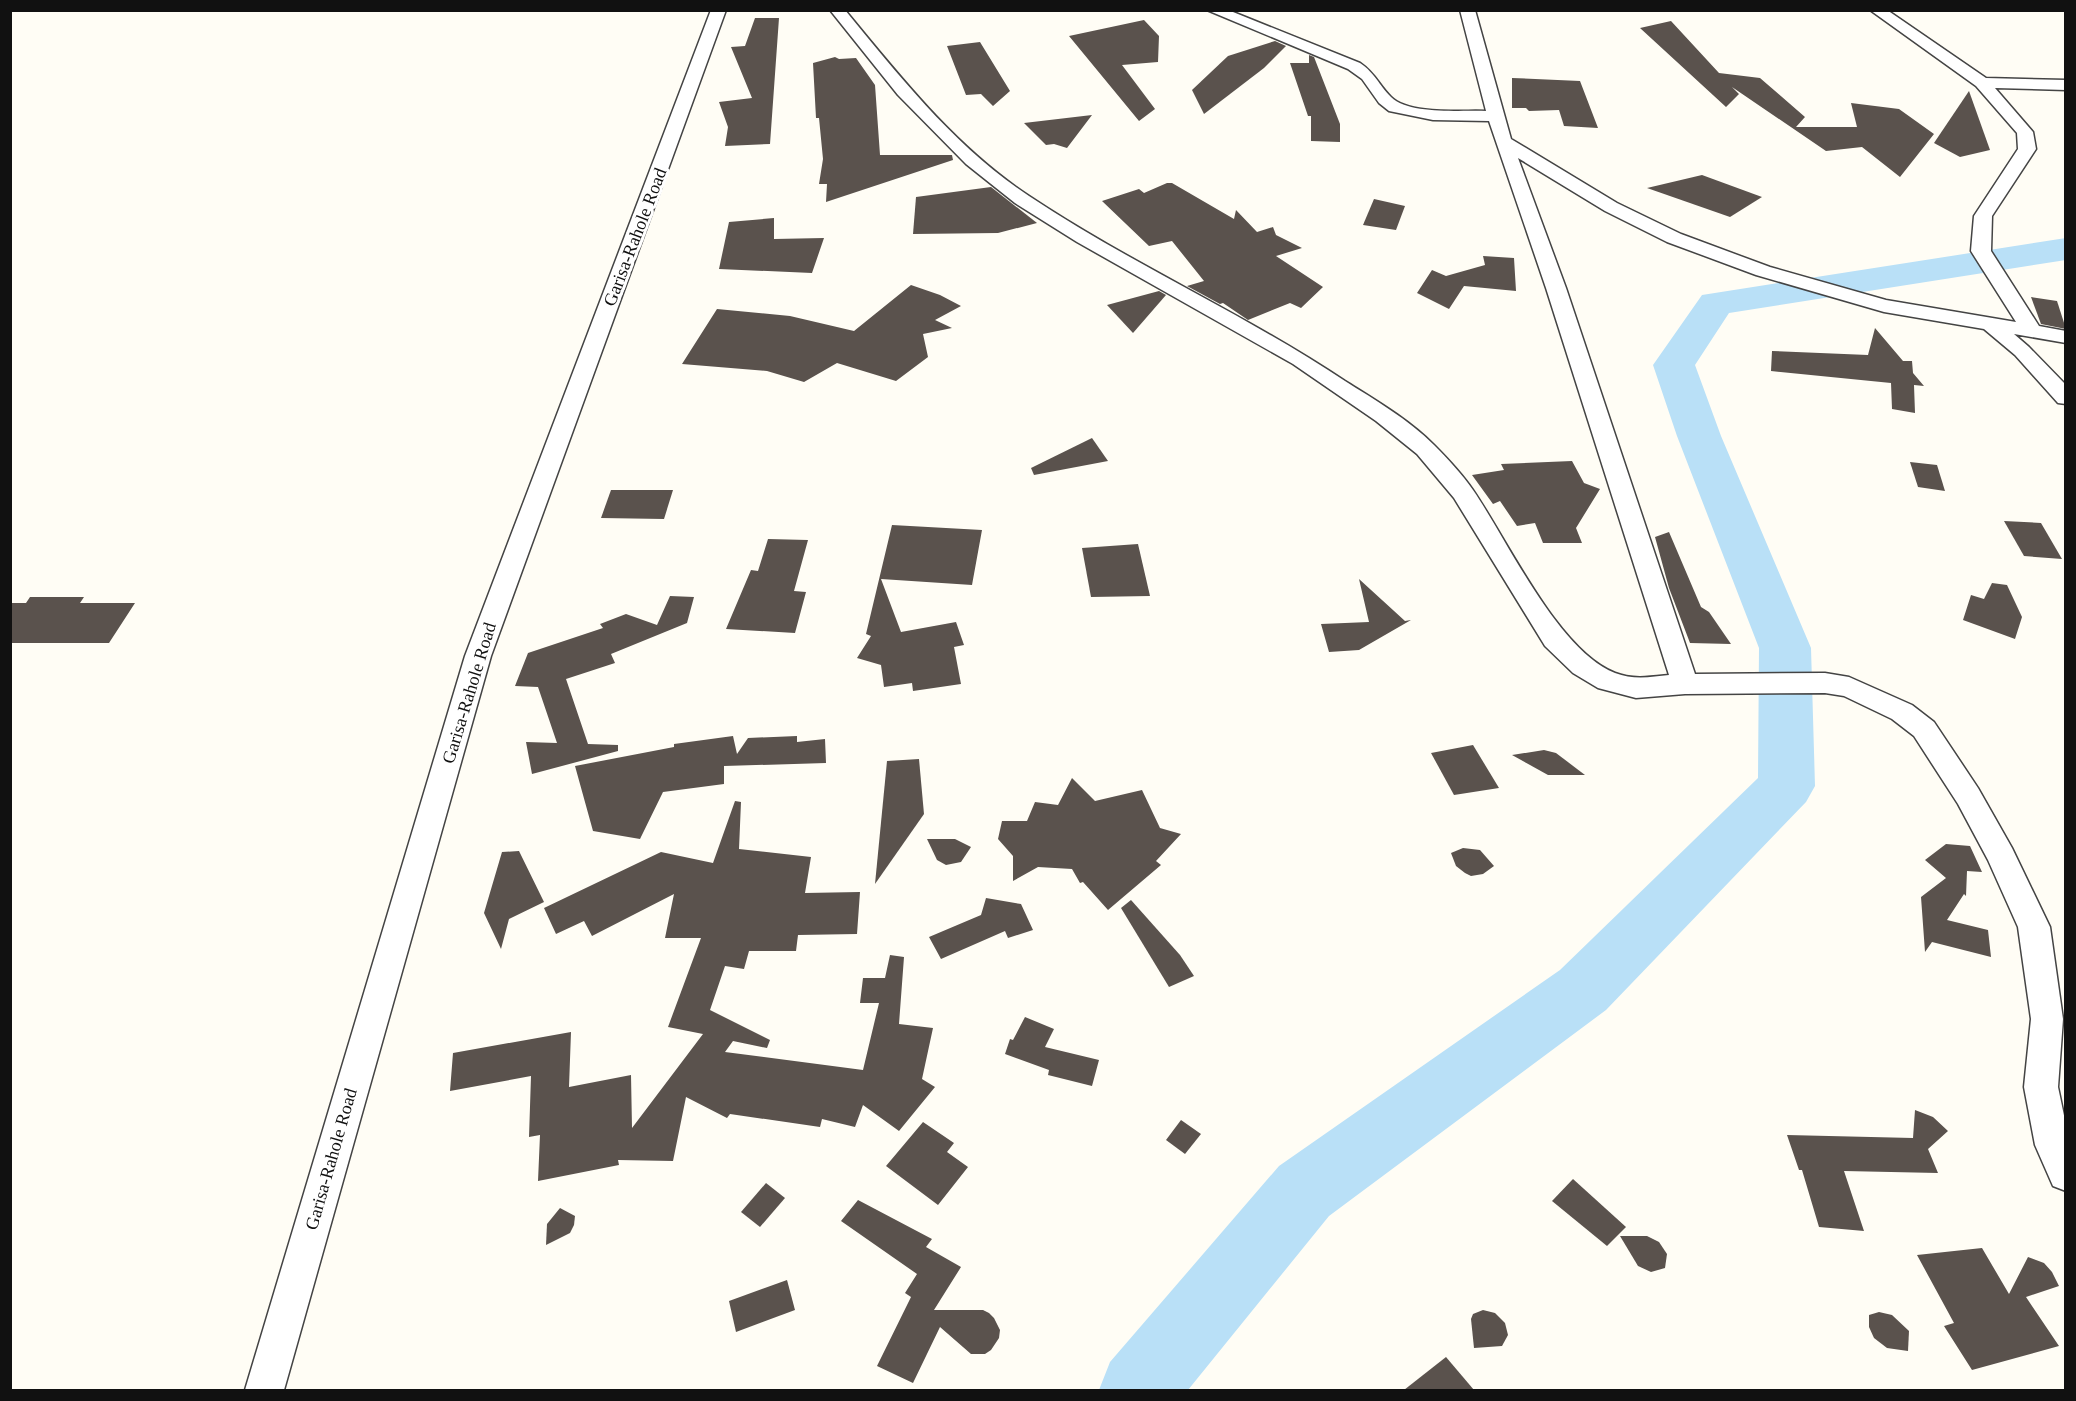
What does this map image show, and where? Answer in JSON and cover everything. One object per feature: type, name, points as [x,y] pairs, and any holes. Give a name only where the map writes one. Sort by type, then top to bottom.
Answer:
[{"type":"street","name":"Garisa-Rahole Road","points":[[264,1390],[478,656],[718,10]]},
{"type":"street","points":[[837,10],[904,92],[972,160],[1022,199],[1103,249],[1300,360],[1384,416],[1425,449],[1463,493],[1554,639],[1582,666],[1607,681],[1636,688],[1685,684],[1825,683],[1849,687],[1902,712],[1924,729],[1968,796],[2001,857],[2034,927],[2047,1019],[2041,1087],[2052,1145],[2066,1174]]},
{"type":"street","points":[[1214,10],[1354,66],[1368,76],[1385,100],[1395,108],[1432,115],[1496,117]]},
{"type":"street","points":[[1467,10],[1503,142],[1556,288],[1685,684]]},
{"type":"street","points":[[1876,10],[1982,83],[2025,132],[2027,149],[1983,216],[1981,251],[2033,333]]},
{"type":"street","points":[[1982,83],[2066,85]]},
{"type":"street","points":[[1503,142],[1611,207],[1674,238],[1763,271],[1884,306],[2066,337]]},
{"type":"street","points":[[1990,325],[2022,351],[2066,398]]},
{"type":"building","points":[[755,18],[779,18],[770,144],[725,146],[728,127],[719,102],[752,98],[731,47],[745,46]]},
{"type":"building","points":[[1144,20],[1159,36],[1158,62],[1122,65],[1155,109],[1139,121],[1069,36]]},
{"type":"building","points":[[1671,21],[1719,73],[1760,78],[1805,117],[1796,127],[1857,127],[1851,103],[1899,109],[1934,134],[1900,177],[1862,147],[1826,151],[1732,87],[1739,94],[1726,107],[1640,28]]},
{"type":"building","points":[[1275,41],[1286,46],[1264,68],[1204,114],[1192,90],[1228,56]]},
{"type":"building","points":[[980,42],[1010,91],[993,106],[981,94],[966,95],[947,46]]},
{"type":"building","points":[[1309,55],[1314,57],[1340,124],[1340,142],[1311,141],[1311,116],[1308,116],[1290,63],[1309,63]]},
{"type":"building","points":[[835,57],[839,59],[856,58],[875,85],[880,155],[952,155],[953,160],[826,202],[827,184],[819,184],[823,159],[819,118],[816,118],[813,63]]},
{"type":"building","points":[[1512,78],[1580,81],[1598,128],[1564,126],[1559,110],[1529,111],[1526,108],[1512,108]]},
{"type":"building","points":[[1969,91],[1990,150],[1960,157],[1934,143]]},
{"type":"building","points":[[1092,115],[1067,148],[1054,144],[1046,145],[1024,123]]},
{"type":"building","points":[[1702,175],[1762,197],[1730,217],[1647,188]]},
{"type":"building","points":[[1172,183],[1234,219],[1236,210],[1257,232],[1273,227],[1276,235],[1302,248],[1276,256],[1323,287],[1301,308],[1290,303],[1248,320],[1223,303],[1220,304],[1187,286],[1204,281],[1172,241],[1149,246],[1102,201],[1139,189],[1144,193]]},
{"type":"building","points":[[991,187],[1037,223],[998,233],[913,234],[916,197]]},
{"type":"building","points":[[1374,199],[1405,206],[1396,230],[1363,225]]},
{"type":"building","points":[[774,218],[774,239],[824,238],[812,273],[719,269],[729,222]]},
{"type":"building","points":[[1483,256],[1514,258],[1516,291],[1464,286],[1449,309],[1417,293],[1432,270],[1446,276],[1485,265]]},
{"type":"building","points":[[911,285],[940,295],[961,306],[935,320],[952,328],[923,334],[928,357],[896,381],[837,363],[804,382],[767,371],[682,364],[717,309],[790,316],[854,331]]},
{"type":"building","points":[[1159,291],[1166,295],[1133,333],[1107,305]]},
{"type":"building","points":[[2031,297],[2057,301],[2066,329],[2041,324]]},
{"type":"building","points":[[1875,328],[1903,361],[1912,361],[1913,373],[1924,386],[1914,385],[1915,413],[1892,409],[1891,383],[1771,371],[1772,351],[1868,355]]},
{"type":"building","points":[[1092,438],[1108,461],[1034,475],[1031,468]]},
{"type":"building","points":[[1572,461],[1584,483],[1600,489],[1576,528],[1582,543],[1543,543],[1535,523],[1517,526],[1500,501],[1493,504],[1472,475],[1504,470],[1501,464]]},
{"type":"building","points":[[1910,462],[1937,465],[1945,491],[1918,487]]},
{"type":"building","points":[[611,490],[673,490],[664,519],[601,518]]},
{"type":"building","points":[[2004,521],[2041,523],[2062,559],[2024,556]]},
{"type":"building","points":[[892,525],[982,530],[972,585],[881,579],[901,632],[956,622],[964,645],[954,647],[961,684],[913,691],[912,683],[884,687],[881,665],[857,658],[871,636],[866,634]]},
{"type":"building","points":[[1669,532],[1701,607],[1709,612],[1731,644],[1690,643],[1669,588],[1655,537]]},
{"type":"building","points":[[768,539],[808,540],[794,591],[806,592],[795,633],[726,629],[751,570],[758,571]]},
{"type":"building","points":[[1138,544],[1150,596],[1091,597],[1082,548]]},
{"type":"building","points":[[1359,579],[1405,621],[1411,620],[1359,650],[1329,652],[1321,624],[1369,622]]},
{"type":"building","points":[[1992,583],[2007,585],[2022,617],[2015,639],[1963,620],[1971,595],[1984,599]]},
{"type":"building","points":[[670,596],[694,597],[687,623],[611,654],[615,663],[566,679],[588,744],[618,745],[618,751],[532,774],[526,742],[557,743],[538,687],[515,686],[528,653],[603,628],[600,624],[626,614],[657,625]]},
{"type":"building","points":[[30,597],[84,597],[80,603],[135,603],[109,643],[10,643],[10,603],[26,603]]},
{"type":"building","points":[[733,736],[737,754],[748,738],[797,736],[797,742],[825,739],[826,763],[724,766],[724,784],[663,792],[640,839],[593,831],[575,766],[674,747],[674,744]]},
{"type":"building","points":[[1473,745],[1499,788],[1454,795],[1431,753]]},
{"type":"building","points":[[1544,750],[1556,753],[1585,775],[1548,775],[1512,755]]},
{"type":"building","points":[[919,759],[924,814],[875,884],[887,761]]},
{"type":"building","points":[[1072,778],[1095,801],[1142,790],[1160,828],[1181,834],[1156,861],[1161,865],[1108,910],[1083,882],[1080,883],[1072,869],[1038,867],[1013,881],[1013,856],[998,839],[1002,821],[1027,821],[1035,802],[1058,805]]},
{"type":"building","points":[[735,801],[741,802],[739,849],[811,857],[805,893],[860,892],[857,934],[798,935],[796,951],[749,951],[744,969],[725,966],[710,1010],[770,1040],[767,1048],[733,1041],[725,1052],[863,1070],[879,1003],[860,1003],[863,978],[885,978],[890,955],[904,957],[899,1024],[933,1028],[922,1079],[935,1087],[899,1131],[863,1105],[855,1127],[822,1119],[820,1127],[730,1114],[727,1118],[686,1097],[673,1161],[618,1160],[619,1165],[538,1181],[540,1135],[529,1137],[531,1076],[450,1091],[453,1053],[571,1032],[569,1087],[631,1075],[632,1128],[703,1034],[668,1027],[701,938],[665,938],[674,894],[592,936],[584,921],[556,934],[544,908],[661,852],[713,863]]},
{"type":"building","points":[[927,839],[955,839],[971,847],[961,862],[946,865],[937,860]]},
{"type":"building","points":[[1946,844],[1970,846],[1982,872],[1967,871],[1966,896],[1964,894],[1947,920],[1988,930],[1991,957],[1932,942],[1925,952],[1921,897],[1946,878],[1925,860]]},
{"type":"building","points":[[1463,848],[1480,850],[1494,866],[1483,874],[1471,876],[1465,873],[1456,866],[1451,853]]},
{"type":"building","points":[[519,851],[544,902],[509,919],[501,949],[484,913],[502,852]]},
{"type":"building","points":[[986,898],[1021,904],[1033,930],[1008,938],[1005,931],[941,959],[929,937],[981,915]]},
{"type":"building","points":[[1131,900],[1180,955],[1194,976],[1169,987],[1121,908]]},
{"type":"building","points":[[1025,1017],[1054,1029],[1045,1047],[1099,1060],[1092,1086],[1048,1075],[1049,1070],[1005,1054],[1010,1039],[1013,1040]]},
{"type":"building","points":[[1915,1110],[1933,1117],[1948,1131],[1928,1149],[1938,1173],[1844,1171],[1864,1231],[1819,1227],[1802,1170],[1799,1170],[1787,1135],[1913,1138]]},
{"type":"building","points":[[1181,1120],[1201,1134],[1185,1154],[1166,1140]]},
{"type":"building","points":[[923,1122],[954,1143],[947,1152],[968,1167],[938,1205],[886,1166]]},
{"type":"building","points":[[1573,1179],[1626,1227],[1607,1246],[1552,1201]]},
{"type":"building","points":[[766,1183],[785,1198],[760,1227],[741,1212]]},
{"type":"building","points":[[858,1200],[932,1239],[926,1247],[961,1267],[934,1310],[983,1310],[989,1313],[1000,1330],[999,1338],[991,1350],[985,1354],[971,1354],[940,1327],[913,1383],[877,1366],[911,1297],[905,1293],[917,1274],[841,1221]]},
{"type":"building","points":[[560,1208],[575,1216],[574,1225],[570,1233],[546,1245],[547,1224]]},
{"type":"building","points":[[1620,1236],[1647,1236],[1659,1242],[1667,1254],[1665,1268],[1651,1272],[1638,1266]]},
{"type":"building","points":[[1982,1248],[2009,1294],[2028,1257],[2044,1263],[2052,1272],[2059,1286],[2026,1297],[2059,1346],[1972,1370],[1944,1326],[1954,1323],[1917,1255]]},
{"type":"building","points":[[787,1280],[795,1310],[736,1332],[729,1301]]},
{"type":"building","points":[[1483,1310],[1495,1313],[1505,1323],[1508,1335],[1502,1346],[1474,1348],[1471,1319],[1473,1314]]},
{"type":"building","points":[[1879,1312],[1892,1315],[1909,1331],[1908,1351],[1887,1348],[1874,1338],[1869,1327],[1869,1315]]},
{"type":"building","points":[[1446,1357],[1474,1390],[1404,1390]]},
{"type":"waterway","points":[[1138,1390],[1304,1191],[1583,990],[1786,786],[1785,648],[1699,436],[1674,365],[1716,303],[2066,249]]}]
